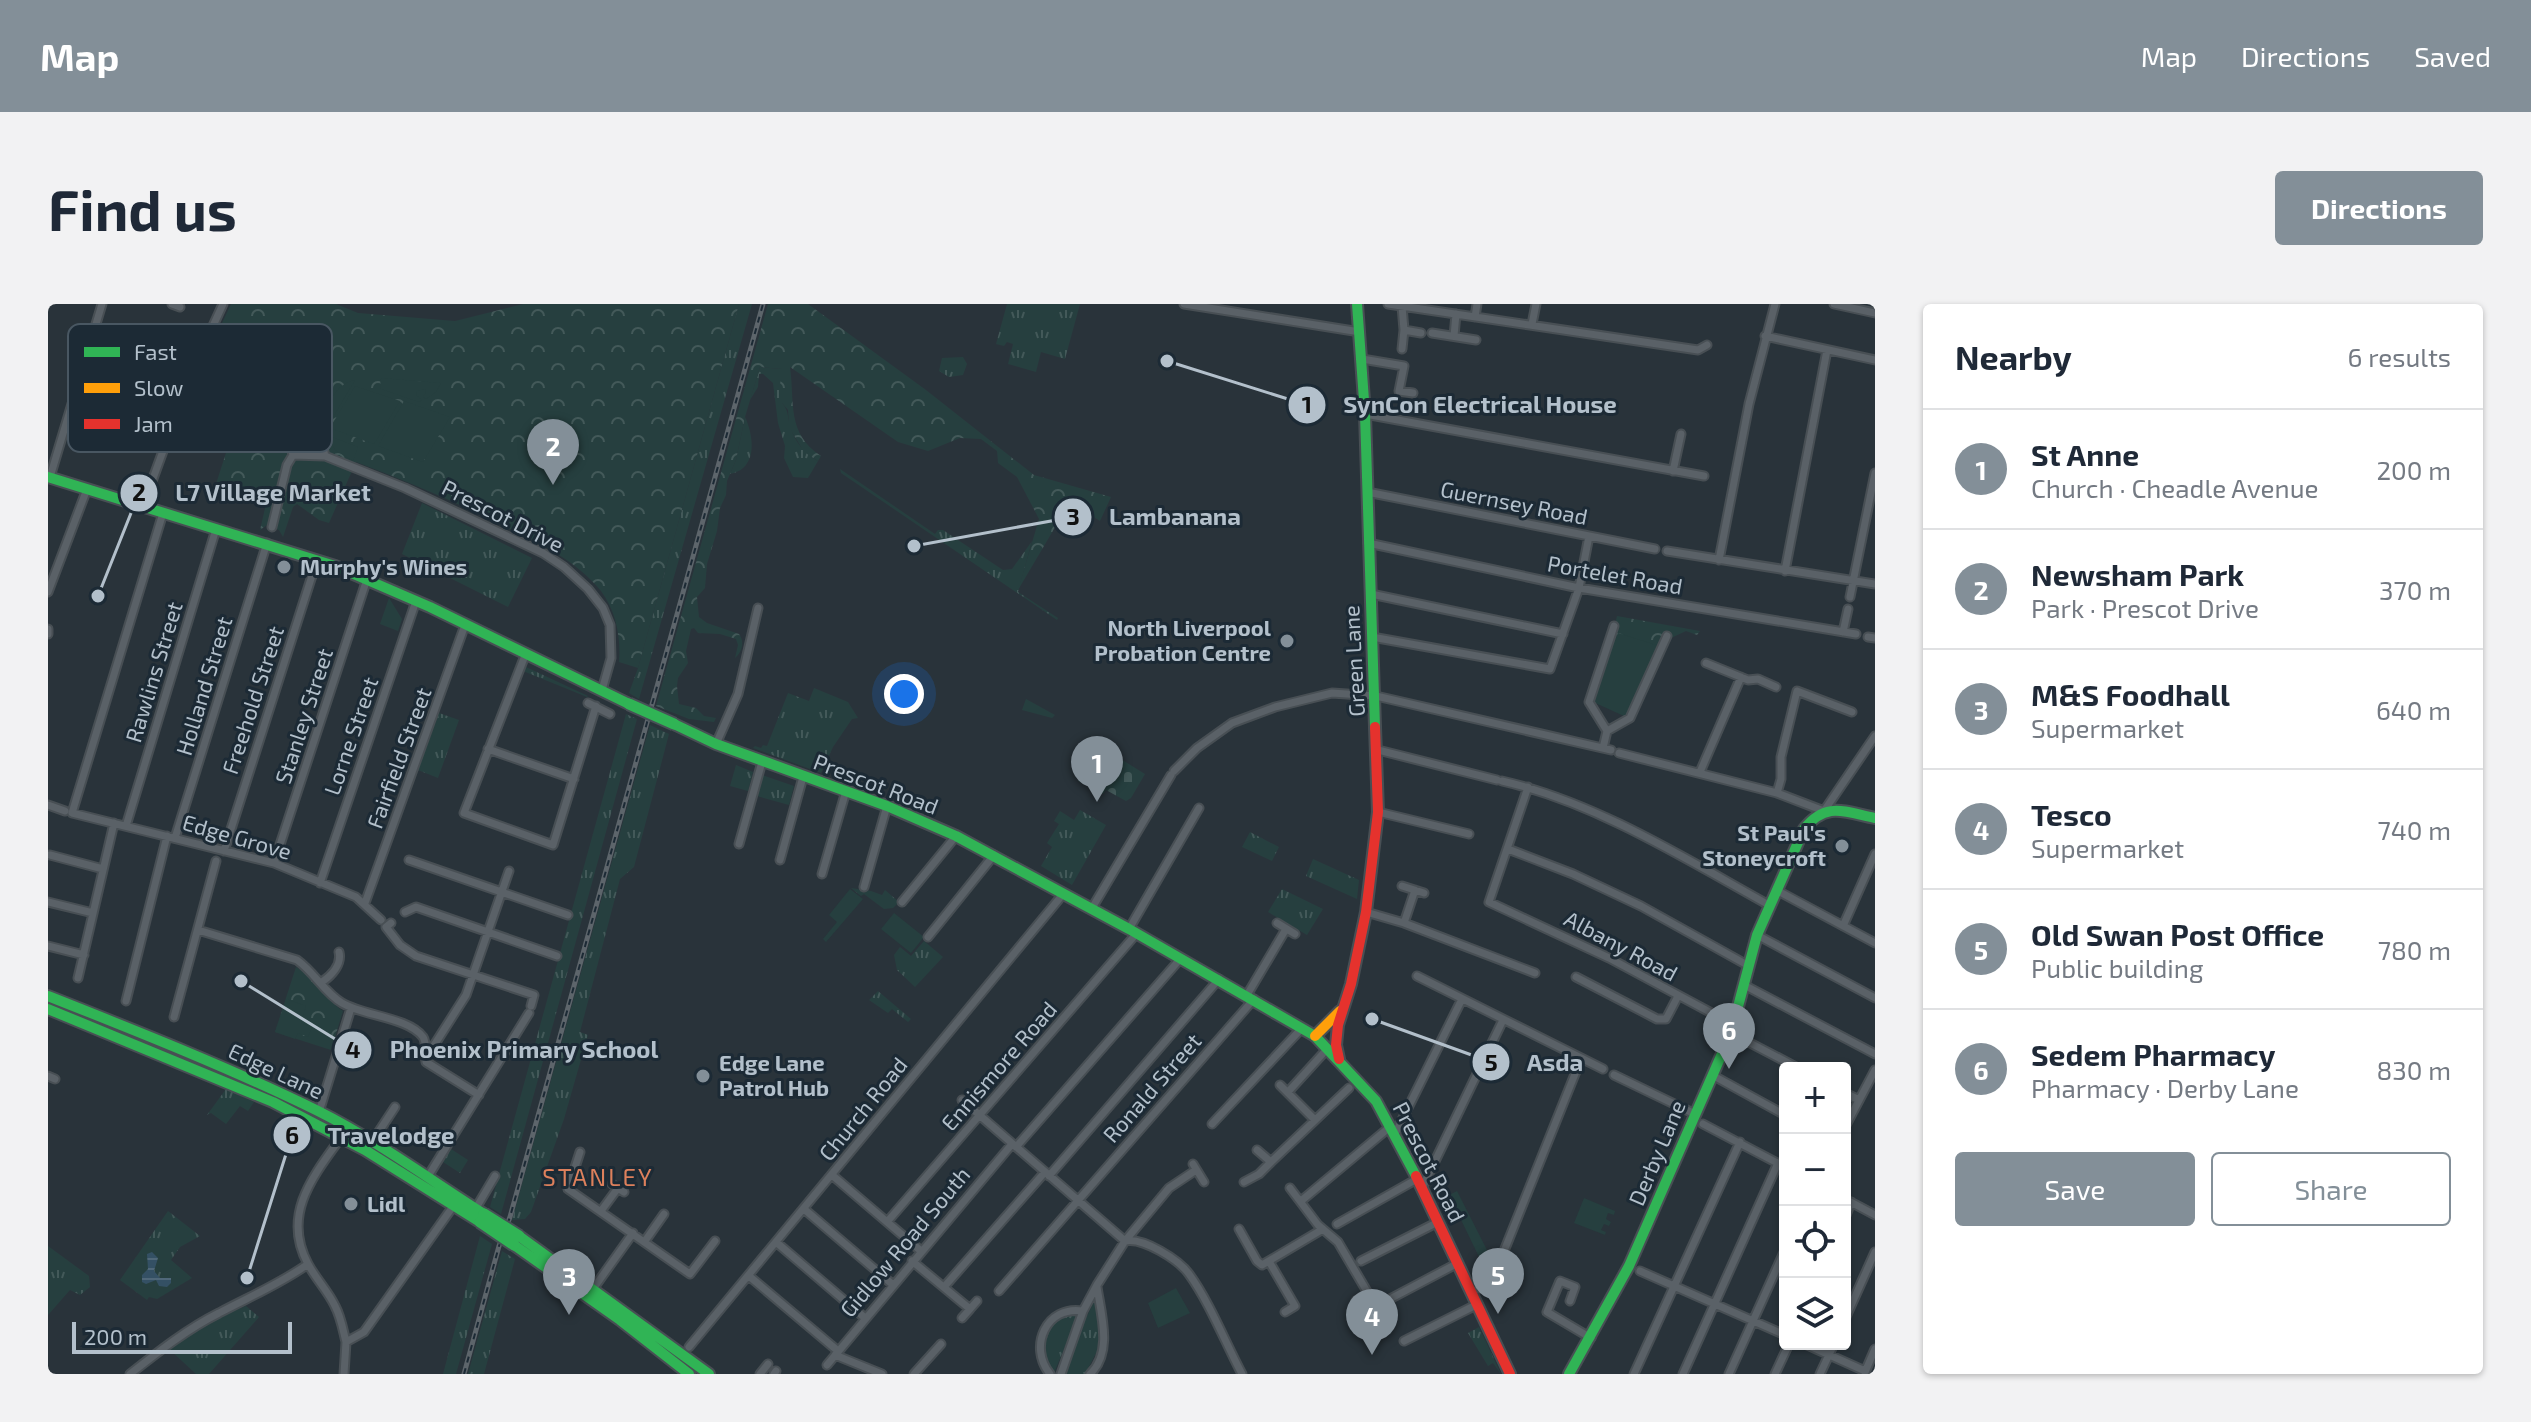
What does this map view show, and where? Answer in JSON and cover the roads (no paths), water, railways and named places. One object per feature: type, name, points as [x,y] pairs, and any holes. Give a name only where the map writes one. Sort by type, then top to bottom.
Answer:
[{"type":"main road","name":"Green Lane","points":[[1322,1043],[1351,984],[1366,912],[1378,812],[1365,414],[1357,304]]},
{"type":"main road","name":"Prescot Road","points":[[49,477],[267,543],[367,579],[716,744],[887,806],[956,836],[1092,908],[1302,1028],[1339,1059],[1376,1101],[1420,1183],[1510,1370]]},
{"type":"main road","points":[[1824,811],[1873,814]]},
{"type":"main road","name":"Derby Lane","points":[[1569,1374],[1629,1266],[1699,1119],[1712,1075],[1732,1029],[1757,935],[1769,905],[1804,829],[1815,815],[1824,811]]},
{"type":"main road","name":"Edge Lane","points":[[48,996],[166,1043],[319,1112],[454,1205],[480,1215]]},
{"type":"main road","name":"Edge Lane","points":[[48,1009],[372,1142],[517,1241],[689,1374]]},
{"type":"main road","name":"Green Lane","points":[[1339,1059],[1336,1045],[1340,1011]]},
{"type":"main road","points":[[1322,1043],[1338,1025]]},
{"type":"main road","name":"Edge Lane","points":[[517,1241],[593,1289],[709,1374]]},
{"type":"street","points":[[96,324],[102,304]]},
{"type":"street","points":[[214,324],[223,304]]},
{"type":"street","points":[[1184,304],[1360,332]]},
{"type":"street","points":[[1388,304],[1428,307],[1456,314],[1698,350],[1707,345]]},
{"type":"street","points":[[1475,317],[1477,304]]},
{"type":"street","points":[[1532,324],[1536,304]]},
{"type":"street","points":[[1719,560],[1765,336],[1775,304]]},
{"type":"street","points":[[1834,304],[1875,313]]},
{"type":"street","points":[[1402,306],[1402,349]]},
{"type":"street","points":[[1454,336],[1456,314]]},
{"type":"street","points":[[1404,330],[1421,333]]},
{"type":"street","points":[[1432,333],[1476,340]]},
{"type":"street","points":[[1765,336],[1875,360]]},
{"type":"street","points":[[1785,571],[1827,350]]},
{"type":"street","points":[[1362,359],[1404,366],[1399,391],[1413,393]]},
{"type":"street","points":[[1365,414],[1704,476]]},
{"type":"street","points":[[49,477],[68,415]]},
{"type":"street","points":[[1673,471],[1681,434]]},
{"type":"street","points":[[143,506],[163,452]]},
{"type":"street","points":[[272,527],[292,452]]},
{"type":"street","points":[[324,452],[325,456]]},
{"type":"street","name":"Prescot Drive","points":[[293,455],[325,456],[405,488],[543,553],[564,567],[588,589],[603,608],[610,625],[611,658],[602,690]]},
{"type":"street","points":[[1850,597],[1875,473]]},
{"type":"street","points":[[48,592],[87,489]]},
{"type":"street","name":"Guernsey Road","points":[[1367,492],[1655,549]]},
{"type":"street","points":[[69,812],[163,513]]},
{"type":"street","name":"Rawlins Street","points":[[126,826],[216,529]]},
{"type":"street","points":[[1372,637],[1550,669],[1579,588],[1589,536]]},
{"type":"street","name":"Holland Street","points":[[126,1001],[171,837],[267,543]]},
{"type":"street","name":"Portelet Road","points":[[1368,543],[1579,588],[1856,634]]},
{"type":"street","points":[[1667,551],[1875,584]]},
{"type":"street","name":"Freehold Street","points":[[224,851],[317,560]]},
{"type":"street","name":"Stanley Street","points":[[274,863],[367,579]]},
{"type":"street","points":[[1371,594],[1563,634]]},
{"type":"street","name":"Lorne Street","points":[[320,883],[416,601]]},
{"type":"street","points":[[716,744],[738,694],[758,608]]},
{"type":"street","points":[[1843,632],[1848,609]]},
{"type":"street","name":"Fairfield Street","points":[[365,903],[465,625]]},
{"type":"street","points":[[1611,750],[1607,731],[1589,702],[1614,626]]},
{"type":"street","points":[[1607,731],[1630,718],[1667,636]]},
{"type":"street","points":[[526,653],[464,813],[553,845],[574,779],[592,704],[610,714]]},
{"type":"street","points":[[1706,663],[1776,687]]},
{"type":"street","points":[[1700,772],[1741,677]]},
{"type":"street","points":[[1777,793],[1781,779],[1781,757],[1797,691],[1852,712]]},
{"type":"street","points":[[1092,908],[1172,773],[1209,738],[1247,717],[1332,693],[1376,696],[1611,750],[1777,793],[1824,811],[1875,736]]},
{"type":"street","points":[[488,749],[574,779]]},
{"type":"street","points":[[1378,750],[1528,787],[1586,810],[1677,854],[1769,905]]},
{"type":"street","points":[[739,844],[762,762]]},
{"type":"street","points":[[780,860],[803,777]]},
{"type":"street","points":[[1528,787],[1508,849],[1573,874],[1641,906],[1749,966]]},
{"type":"street","points":[[822,874],[846,791]]},
{"type":"street","name":"Edge Grove","points":[[48,805],[274,863],[365,903],[381,920]]},
{"type":"street","points":[[864,887],[887,806]]},
{"type":"street","name":"Ennismore Road","points":[[887,1222],[1133,931],[1199,808]]},
{"type":"street","points":[[1378,812],[1469,834]]},
{"type":"street","points":[[78,978],[114,823]]},
{"type":"street","points":[[902,902],[956,836]]},
{"type":"street","name":"Albany Road","points":[[1508,849],[1489,902],[1609,958],[1788,1062]]},
{"type":"street","points":[[1843,926],[1875,854]]},
{"type":"street","points":[[50,855],[103,869]]},
{"type":"street","points":[[928,937],[994,855]]},
{"type":"street","points":[[409,860],[568,915]]},
{"type":"street","points":[[174,1017],[216,861]]},
{"type":"street","points":[[425,1050],[433,1047],[466,995],[509,871]]},
{"type":"street","points":[[1402,886],[1424,893]]},
{"type":"street","points":[[1404,923],[1415,890]]},
{"type":"street","points":[[1776,890],[1875,943]]},
{"type":"street","name":"Church Road","points":[[689,1347],[1064,893]]},
{"type":"street","points":[[48,902],[93,913]]},
{"type":"street","points":[[405,912],[416,907],[557,956]]},
{"type":"street","points":[[1366,912],[1404,923],[1535,973]]},
{"type":"street","points":[[391,923],[386,927],[407,952],[538,997],[427,1178]]},
{"type":"street","points":[[1277,923],[1295,934]]},
{"type":"street","name":"Ronald Street","points":[[999,1291],[1251,997],[1286,929]]},
{"type":"street","points":[[198,930],[297,960],[322,982],[334,998],[351,1008],[400,1023],[422,1036],[426,1062],[479,1095]]},
{"type":"street","points":[[1757,935],[1875,998]]},
{"type":"street","points":[[48,946],[84,955]]},
{"type":"street","points":[[322,982],[339,963],[339,952]]},
{"type":"street","name":"Gidlow Road South","points":[[827,1365],[912,1261],[1181,958]]},
{"type":"street","points":[[1417,976],[1603,1069]]},
{"type":"street","points":[[1576,977],[1657,1019],[1666,1019],[1678,996]]},
{"type":"street","points":[[944,1287],[1219,979]]},
{"type":"street","points":[[1744,985],[1875,1054]]},
{"type":"street","points":[[1301,1201],[1393,1130],[1462,999]]},
{"type":"street","points":[[319,1112],[351,1008]]},
{"type":"street","points":[[512,1018],[523,1025]]},
{"type":"street","points":[[1337,1224],[1420,1183],[1503,1020]]},
{"type":"street","points":[[1212,1124],[1302,1028]]},
{"type":"street","points":[[1288,1092],[1322,1043]]},
{"type":"street","points":[[1404,1341],[1475,1298],[1488,1284],[1496,1271],[1581,1059]]},
{"type":"street","points":[[1851,1115],[1875,1070]]},
{"type":"street","points":[[1614,1075],[1779,1164]]},
{"type":"street","points":[[1712,1075],[1779,1112]]},
{"type":"street","points":[[1280,1085],[1315,1120]]},
{"type":"street","points":[[1244,1182],[1259,1174],[1349,1088]]},
{"type":"street","points":[[1851,1096],[1859,1100]]},
{"type":"street","points":[[962,1100],[1125,1241]]},
{"type":"street","points":[[372,1142],[395,1107]]},
{"type":"street","points":[[344,1374],[346,1342],[335,1306],[308,1264],[297,1232],[299,1213],[312,1181],[345,1132]]},
{"type":"street","points":[[1634,1374],[1740,1142]]},
{"type":"street","points":[[1257,1150],[1271,1162]]},
{"type":"street","points":[[580,1152],[568,1189],[690,1274],[715,1241]]},
{"type":"street","points":[[1061,1374],[1083,1311],[1125,1241],[1169,1188],[1195,1167],[1204,1182]]},
{"type":"street","points":[[1683,1374],[1779,1169]]},
{"type":"street","points":[[832,1175],[921,1251]]},
{"type":"street","points":[[480,1215],[495,1176]]},
{"type":"street","points":[[601,1211],[618,1188]]},
{"type":"street","points":[[1290,1188],[1323,1229],[1338,1242],[1369,1297],[1356,1301]]},
{"type":"street","points":[[1851,1202],[1875,1215]]},
{"type":"street","points":[[346,1342],[364,1332],[454,1205]]},
{"type":"street","points":[[804,1209],[892,1284]]},
{"type":"street","points":[[645,1241],[664,1214]]},
{"type":"street","points":[[1361,1261],[1438,1222]]},
{"type":"street","points":[[1251,1230],[1240,1232],[1262,1265],[1323,1229]]},
{"type":"street","points":[[593,1289],[633,1233]]},
{"type":"street","points":[[1125,1241],[1134,1239],[1158,1249],[1188,1272],[1242,1374]]},
{"type":"street","points":[[776,1242],[865,1318]]},
{"type":"street","points":[[1851,1306],[1875,1252]]},
{"type":"street","points":[[912,1261],[970,1309]]},
{"type":"street","points":[[1270,1263],[1295,1306],[1285,1312]]},
{"type":"street","points":[[1386,1301],[1458,1263]]},
{"type":"street","points":[[130,1374],[215,1314],[308,1264]]},
{"type":"street","points":[[1729,1374],[1779,1264]]},
{"type":"street","points":[[1640,1271],[1779,1332]]},
{"type":"street","points":[[749,1276],[836,1353],[882,1374]]},
{"type":"street","points":[[1570,1301],[1575,1287],[1560,1281],[1547,1312],[1591,1338]]},
{"type":"street","points":[[1090,1374],[1095,1370],[1105,1341],[1097,1285]]},
{"type":"street","points":[[962,1318],[977,1301]]},
{"type":"street","points":[[1050,1374],[1042,1363],[1040,1346],[1048,1322],[1061,1313],[1083,1311]]},
{"type":"street","points":[[914,1374],[941,1344]]},
{"type":"street","points":[[1818,1350],[1865,1372],[1875,1349]]},
{"type":"street","points":[[1775,1374],[1786,1350]]},
{"type":"street","points":[[1820,1374],[1831,1350]]},
{"type":"street","points":[[760,1374],[768,1364]]},
{"type":"water","points":[[152,1252],[158,1258],[154,1271],[160,1278],[171,1278],[167,1287],[159,1286],[156,1280],[146,1284],[142,1282],[142,1275],[148,1269],[147,1254]]},
{"type":"railway","points":[[464,1374],[763,304]]},
{"type":"place","name":"SynCon Electrical House","points":[[1167,361]]},
{"type":"place","name":"Newsham Park","points":[[553,485]]},
{"type":"place","name":"Lambanana","points":[[914,546]]},
{"type":"place","name":"Murphy's Wines","points":[[284,567]]},
{"type":"place","name":"L7 Village Market","points":[[98,596]]},
{"type":"place","name":"North Liverpool Probation Centre","points":[[1287,641]]},
{"type":"place","name":"St Anne","points":[[1097,802]]},
{"type":"place","name":"St Paul's Stoneycroft","points":[[1842,846]]},
{"type":"place","name":"Phoenix Primary School","points":[[241,981]]},
{"type":"place","name":"Asda","points":[[1372,1019]]},
{"type":"place","name":"Sedem Pharmacy","points":[[1729,1069]]},
{"type":"place","name":"Edge Lane Patrol Hub","points":[[703,1076]]},
{"type":"place","name":"Lidl","points":[[351,1204]]},
{"type":"place","name":"Travelodge","points":[[247,1278]]},
{"type":"place","name":"Old Swan Post Office","points":[[1498,1314]]},
{"type":"place","name":"M&S Foodhall","points":[[569,1315]]},
{"type":"place","name":"Tesco","points":[[1372,1355]]},
{"type":"district","name":"STANLEY","points":[[598,1178]]}]
